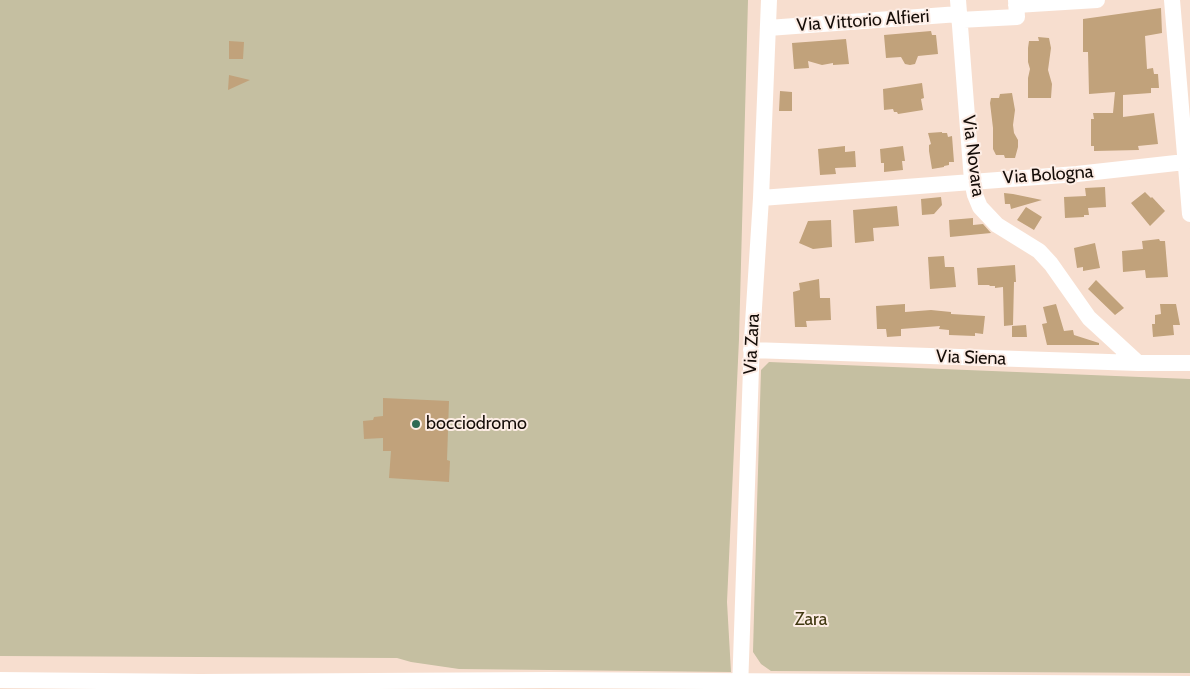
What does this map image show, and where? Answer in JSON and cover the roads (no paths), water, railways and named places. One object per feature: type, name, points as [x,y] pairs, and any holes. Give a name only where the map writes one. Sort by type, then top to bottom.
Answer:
[{"type":"street","name":"Via Zara","points":[[740,685],[751,350],[761,198],[769,0]]},
{"type":"street","name":"Via Vittorio Alfieri","points":[[768,28],[959,11],[1017,16],[1016,3],[1097,0]]},
{"type":"street","points":[[1172,0],[1190,214]]},
{"type":"street","name":"Via Novara","points":[[959,11],[972,181],[977,201],[997,225],[1039,251],[1051,264],[1089,318],[1138,363]]},
{"type":"street","name":"Via Bologna","points":[[761,198],[1077,174],[1185,162]]},
{"type":"street","name":"Via Siena","points":[[751,350],[1138,363],[1190,363]]},
{"type":"street","points":[[0,680],[45,685],[1133,686],[1190,684]]},
{"type":"place","name":"bocciodromo","points":[[416,424]]},
{"type":"park label","name":"Zara","points":[[811,620]]}]
